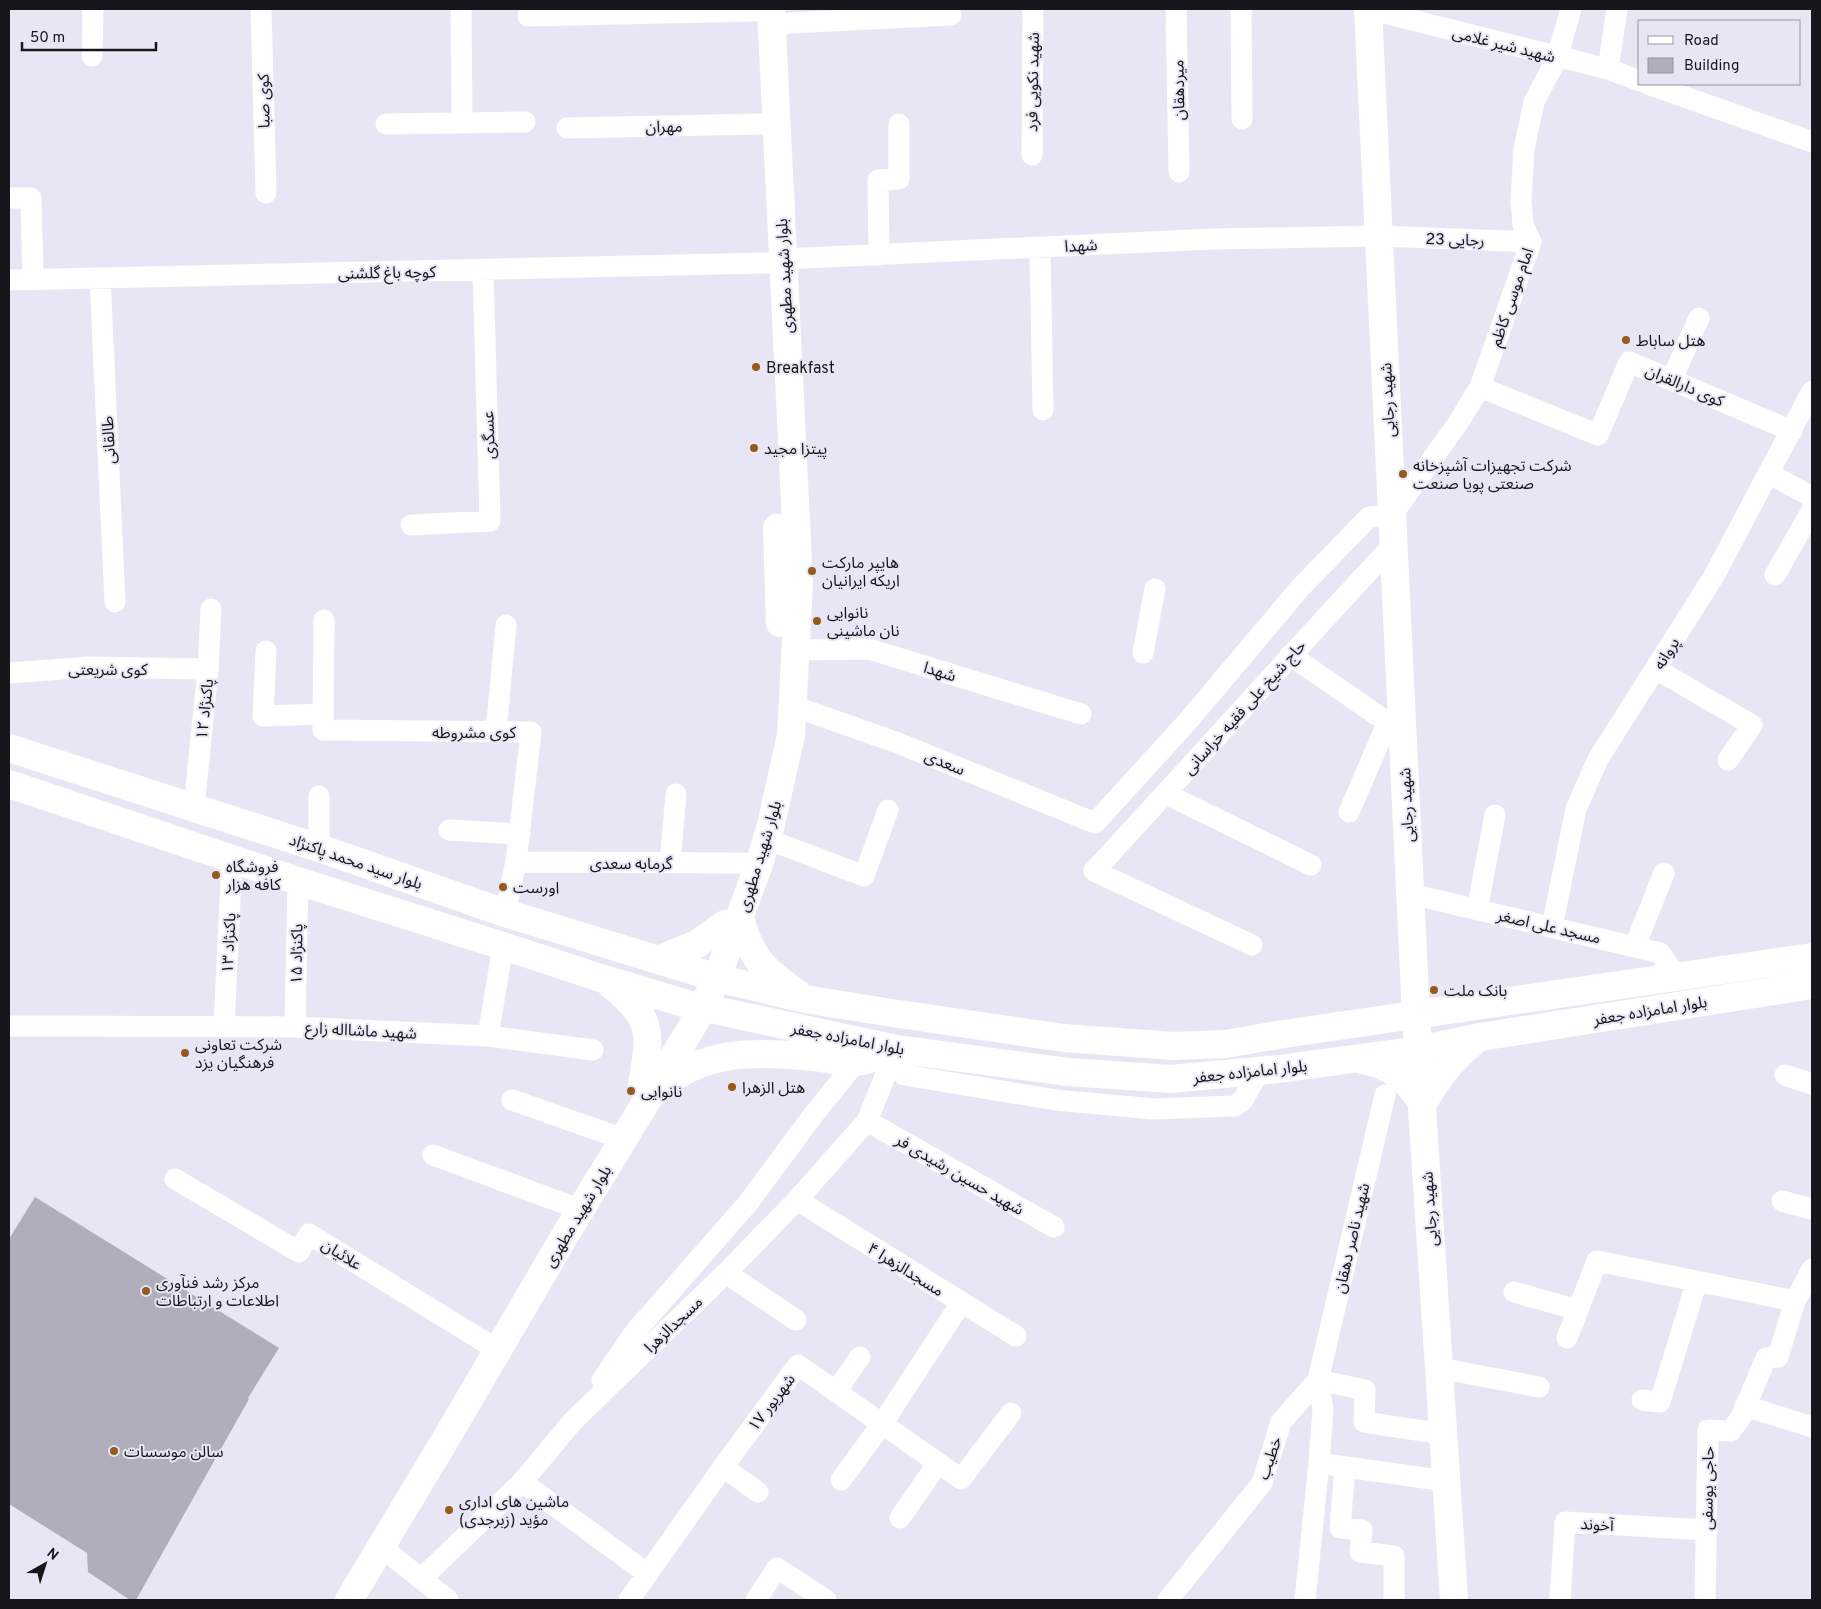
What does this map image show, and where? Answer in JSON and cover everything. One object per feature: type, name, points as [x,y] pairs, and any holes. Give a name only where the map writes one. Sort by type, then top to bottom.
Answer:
[{"type":"main road","name":"شهید رجایی","points":[[1368,9],[1394,544],[1395,728],[1410,894],[1416,1015],[1454,1600]]},
{"type":"main road","name":"بلوار شهید مطهری","points":[[349,1600],[448,1438],[694,1006],[710,976],[767,839],[791,735],[799,584],[775,261],[761,124],[764,13]]},
{"type":"main road","name":"بلوار شهید مطهری","points":[[732,921],[774,750],[778,718],[780,664],[775,261],[764,13]]},
{"type":"main road","name":"بلوار سید محمد پاکنژاد","points":[[9,748],[319,848],[505,912],[710,976]]},
{"type":"main road","points":[[9,784],[298,881],[604,980],[694,1006]]},
{"type":"main road","points":[[260,868],[268,832]]},
{"type":"main road","points":[[657,960],[697,944],[732,921],[746,938],[757,960],[776,978],[805,999]]},
{"type":"main road","name":"بلوار امامزاده جعفر","points":[[710,976],[805,999],[1064,1038],[1174,1046],[1226,1044],[1812,957]]},
{"type":"main road","points":[[1414,968],[1444,997],[1463,1008]]},
{"type":"main road","points":[[1380,1020],[1397,1007],[1408,988],[1414,968]]},
{"type":"main road","points":[[604,980],[628,998],[641,1014],[645,1023],[648,1051],[644,1093]]},
{"type":"main road","name":"بلوار امامزاده جعفر","points":[[694,1006],[896,1049],[1068,1072],[1160,1078],[1259,1071],[1419,1050],[1491,1035],[1812,985]]},
{"type":"main road","points":[[1355,1059],[1376,1063],[1395,1072],[1411,1086],[1423,1104],[1433,1084],[1446,1067],[1462,1051],[1491,1035],[1491,1028],[1487,1022],[1488,1010],[1498,1003]]},
{"type":"main road","points":[[644,1093],[694,1066],[731,1055],[760,1053],[856,1062],[896,1049]]},
{"type":"main road","name":"بلوار شهید مطهری","points":[[336,1600],[568,1205],[612,1135],[644,1093]]},
{"type":"street","points":[[92,56],[93,9]]},
{"type":"street","name":"کوی صبا","points":[[261,9],[266,193]]},
{"type":"street","points":[[462,9],[462,122]]},
{"type":"street","name":"شهید نکویی فرد","points":[[1032,155],[1033,9]]},
{"type":"street","name":"میردهقان","points":[[1176,9],[1179,172]]},
{"type":"street","points":[[1241,9],[1242,119]]},
{"type":"street","name":"شهید شیر غلامی","points":[[1368,9],[1557,58],[1608,69],[1638,80]]},
{"type":"street","name":"امام موسی کاظم","points":[[1392,514],[1458,423],[1480,387],[1531,242],[1523,225],[1521,201],[1524,149],[1534,102],[1557,58],[1571,9]]},
{"type":"street","points":[[1608,69],[1617,9]]},
{"type":"street","points":[[528,16],[764,13],[951,15]]},
{"type":"street","points":[[1651,85],[1812,142]]},
{"type":"street","points":[[386,124],[525,122]]},
{"type":"street","name":"مهران","points":[[567,128],[761,124]]},
{"type":"street","points":[[879,255],[878,180],[899,179],[899,124]]},
{"type":"street","points":[[9,198],[31,198],[33,279]]},
{"type":"street","name":"رجایی 23","points":[[1379,236],[1531,242]]},
{"type":"street","name":"شهدا","points":[[775,261],[1212,239],[1379,236]]},
{"type":"street","points":[[1040,247],[1043,410]]},
{"type":"street","name":"کوچه باغ گلشنی","points":[[9,280],[484,270],[775,261]]},
{"type":"street","name":"عسگری","points":[[411,525],[490,521],[484,270]]},
{"type":"street","name":"طالقانی","points":[[100,278],[115,602]]},
{"type":"street","points":[[1672,379],[1699,318]]},
{"type":"street","name":"کوی دارالقران","points":[[1480,387],[1598,434],[1628,362],[1792,431]]},
{"type":"street","name":"پروانه","points":[[1552,927],[1576,809],[1598,759],[1714,576],[1812,391]]},
{"type":"street","points":[[1768,473],[1812,497]]},
{"type":"street","points":[[1775,575],[1812,510]]},
{"type":"street","name":"حاج شیخ علی فقیه خراسانی","points":[[1095,823],[1188,721],[1307,580],[1369,517],[1392,514]]},
{"type":"street","name":"حاج شیخ علی فقیه خراسانی","points":[[1252,945],[1094,871],[1166,794],[1290,655],[1394,544]]},
{"type":"street","points":[[1144,653],[1155,589]]},
{"type":"street","name":"پاکنژاد ۱۲","points":[[194,808],[208,670],[211,609]]},
{"type":"street","points":[[323,722],[324,620]]},
{"type":"street","points":[[496,732],[506,625]]},
{"type":"street","name":"شهدا","points":[[797,650],[870,649],[1081,714]]},
{"type":"street","name":"کوی مشروطه","points":[[266,651],[263,716],[323,722],[496,732],[531,732],[516,862],[505,912]]},
{"type":"street","points":[[1290,655],[1395,728],[1349,812]]},
{"type":"street","name":"کوی شریعتی","points":[[9,673],[89,667],[208,670]]},
{"type":"street","points":[[1656,669],[1752,725],[1728,760]]},
{"type":"street","name":"سعدی","points":[[793,706],[898,743],[1095,823]]},
{"type":"street","points":[[670,863],[676,794]]},
{"type":"street","points":[[1166,794],[1311,865]]},
{"type":"street","points":[[319,796],[319,848]]},
{"type":"street","points":[[767,839],[864,876],[888,810]]},
{"type":"street","points":[[1477,910],[1495,815]]},
{"type":"street","points":[[449,830],[520,834]]},
{"type":"street","name":"پاکنژاد ۱۳","points":[[224,1026],[232,859]]},
{"type":"street","name":"گرمابه سعدی","points":[[516,862],[745,863]]},
{"type":"street","points":[[1635,946],[1664,873]]},
{"type":"street","name":"پاکنژاد ۱۵","points":[[295,1027],[298,881]]},
{"type":"street","name":"مسجد علی اصغر","points":[[1410,894],[1660,953],[1676,976]]},
{"type":"street","points":[[488,1036],[503,946]]},
{"type":"street","name":"شهید ماشااله زارع","points":[[9,1026],[295,1027],[488,1036],[593,1050]]},
{"type":"street","name":"مسجدالزهرا","points":[[421,1579],[522,1482],[573,1421],[726,1273],[797,1200],[867,1121],[896,1049]]},
{"type":"street","points":[[573,1421],[636,1332],[748,1203],[814,1114],[856,1062]]},
{"type":"street","points":[[1785,1075],[1812,1084]]},
{"type":"street","name":"شهید ناصر دهقان","points":[[1318,1380],[1385,1095]]},
{"type":"street","points":[[512,1100],[612,1135]]},
{"type":"street","name":"شهید حسین رشیدی فر","points":[[867,1121],[1054,1227]]},
{"type":"street","points":[[432,1155],[568,1205]]},
{"type":"street","name":"علائیان","points":[[175,1179],[299,1252],[309,1234],[488,1344]]},
{"type":"street","name":"مسجدالزهرا ۴","points":[[797,1200],[1016,1336]]},
{"type":"street","points":[[1782,1201],[1812,1209]]},
{"type":"street","points":[[1567,1338],[1597,1261],[1796,1301]]},
{"type":"street","name":"حاجی یوسفی","points":[[1705,1600],[1708,1430],[1731,1431],[1741,1418],[1766,1358],[1778,1357],[1796,1301],[1812,1269]]},
{"type":"street","points":[[726,1273],[796,1320]]},
{"type":"street","points":[[1642,1400],[1660,1402],[1697,1280]]},
{"type":"street","points":[[1514,1292],[1578,1310]]},
{"type":"street","points":[[841,1480],[882,1424],[961,1303]]},
{"type":"street","points":[[836,1391],[860,1357]]},
{"type":"street","name":"۱۷ شهریور","points":[[629,1600],[723,1466],[798,1365],[961,1479],[1011,1413]]},
{"type":"street","points":[[1439,1368],[1539,1388]]},
{"type":"street","points":[[1305,1600],[1323,1410],[1318,1380],[1365,1390],[1364,1422],[1444,1434]]},
{"type":"street","name":"خطیب","points":[[1168,1600],[1262,1483],[1281,1422],[1318,1380]]},
{"type":"street","points":[[1745,1406],[1812,1427]]},
{"type":"street","points":[[900,1518],[938,1463]]},
{"type":"street","points":[[1319,1463],[1446,1481]]},
{"type":"street","points":[[723,1466],[758,1492]]},
{"type":"street","points":[[1345,1467],[1340,1528],[1362,1530],[1360,1552],[1394,1556],[1394,1600]]},
{"type":"street","points":[[522,1482],[648,1574]]},
{"type":"street","name":"آخوند","points":[[1560,1600],[1565,1522],[1707,1530]]},
{"type":"street","points":[[381,1548],[448,1600]]},
{"type":"street","points":[[756,1600],[777,1568],[826,1600]]},
{"type":"building","name":"سالن موسسات","points":[[35,1197],[279,1348],[248,1398],[136,1600],[130,1600],[88,1572],[87,1553],[9,1504],[9,1239]]},
{"type":"place","name":"هتل ساباط","points":[[1626,340]]},
{"type":"place","name":"Breakfast","points":[[756,367]]},
{"type":"place","name":"پیتزا مجید","points":[[754,448]]},
{"type":"place","name":"شرکت تجهیزات آشپزخانه صنعتی پویا صنعت","points":[[1403,474]]},
{"type":"place","name":"هایپر مارکت اریکه ایرانیان","points":[[812,571]]},
{"type":"place","name":"نانوایی نان ماشینی","points":[[817,621]]},
{"type":"place","name":"فروشگاه کافه هزار","points":[[216,875]]},
{"type":"place","name":"اورست","points":[[503,887]]},
{"type":"place","name":"بانک ملت","points":[[1434,990]]},
{"type":"place","name":"شرکت تعاونی فرهنگیان یزد","points":[[185,1053]]},
{"type":"place","name":"هتل الزهرا","points":[[732,1087]]},
{"type":"place","name":"نانوایی","points":[[631,1091]]},
{"type":"place","name":"مرکز رشد فنآوری اطلاعات و ارتباطات","points":[[146,1291]]},
{"type":"place","name":"سالن موسسات","points":[[114,1451]]},
{"type":"place","name":"ماشین های اداری مؤید (زبرجدی)","points":[[449,1510]]}]
